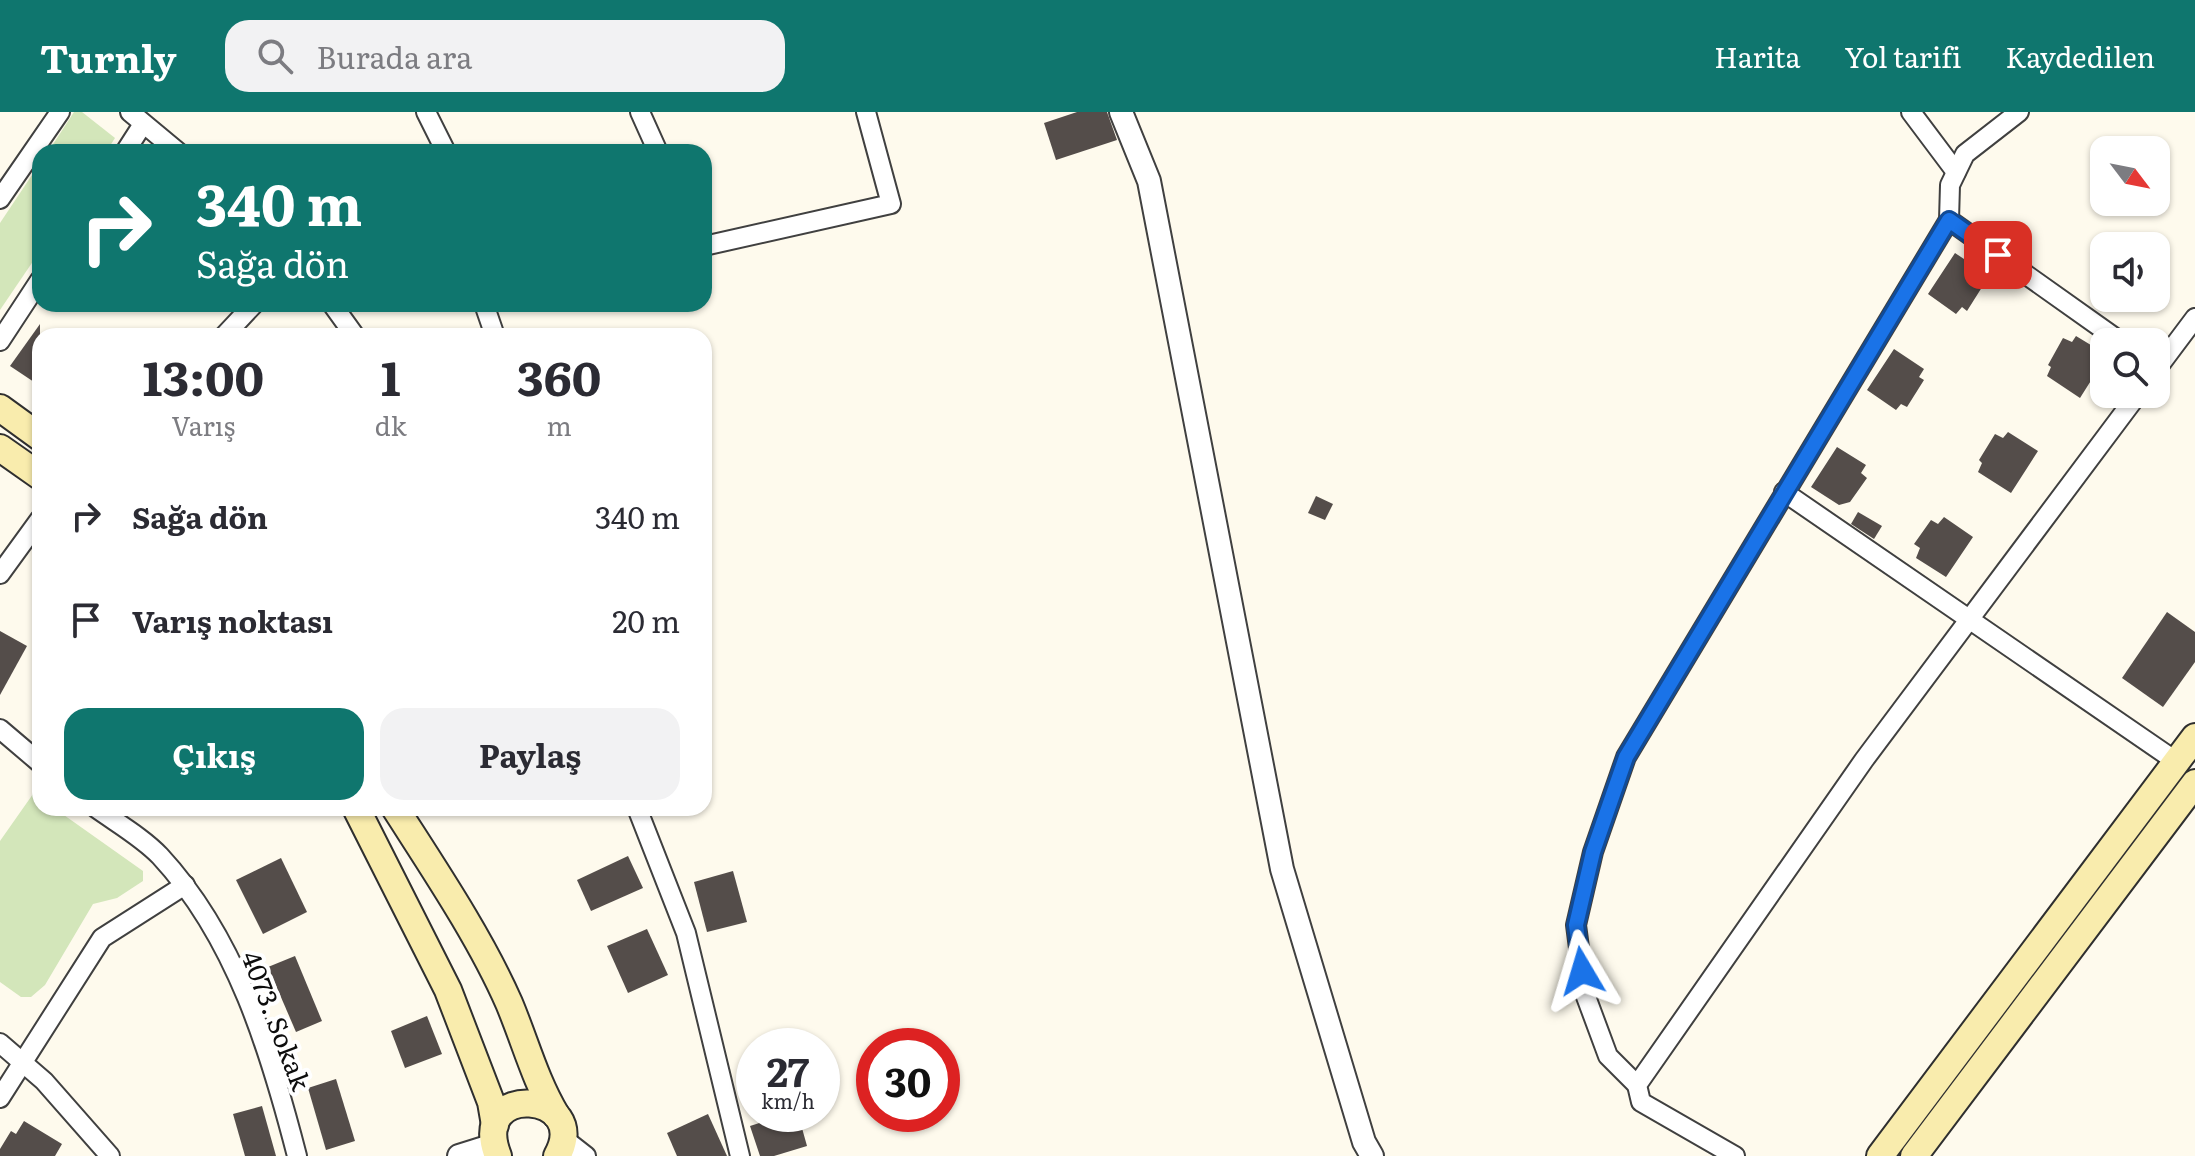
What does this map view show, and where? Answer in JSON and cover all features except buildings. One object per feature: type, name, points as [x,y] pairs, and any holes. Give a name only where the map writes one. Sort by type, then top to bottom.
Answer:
[{"type":"main road","points":[[0,408],[32,431]]},
{"type":"main road","points":[[0,448],[32,470]]},
{"type":"main road","points":[[1880,1156],[2195,737]]},
{"type":"main road","points":[[1914,1156],[2195,783]]},
{"type":"main road","points":[[360,816],[448,990],[491,1102],[495,1142]]},
{"type":"main road","points":[[400,816],[460,912],[508,1001],[564,1145]]},
{"type":"main road","points":[[495,1142],[505,1110],[526,1102],[547,1107],[564,1145]]},
{"type":"street","points":[[36,144],[60,112]]},
{"type":"street","points":[[426,112],[442,144]]},
{"type":"street","points":[[640,112],[654,144]]},
{"type":"street","points":[[712,244],[891,204],[866,112]]},
{"type":"street","points":[[1121,112],[1149,181],[1282,869],[1364,1142],[1372,1156]]},
{"type":"street","points":[[1911,112],[1956,172]]},
{"type":"street","points":[[1735,1156],[1641,1102],[1637,1085],[1608,1056],[1585,994],[1576,925],[1593,852],[1626,757],[1949,220],[1950,185],[1965,154],[2019,112]]},
{"type":"street","points":[[127,144],[135,116],[168,144]]},
{"type":"street","points":[[3,188],[32,149]]},
{"type":"street","points":[[1949,220],[2101,328]]},
{"type":"street","points":[[0,341],[32,292]]},
{"type":"street","points":[[232,328],[246,312]]},
{"type":"street","points":[[2170,351],[2195,318]]},
{"type":"street","points":[[1637,1085],[1864,760],[2128,408]]},
{"type":"street","points":[[1784,492],[2177,762]]},
{"type":"street","points":[[0,574],[32,530]]},
{"type":"street","points":[[0,729],[32,756]]},
{"type":"street","name":"4073. Sokak","points":[[107,816],[157,853],[185,885],[240,977],[283,1102],[297,1156]]},
{"type":"street","points":[[640,816],[686,933],[740,1156]]},
{"type":"street","points":[[0,1098],[102,938],[185,885]]},
{"type":"street","points":[[0,1043],[44,1081],[110,1156]]},
{"type":"street","points":[[459,1156],[495,1142]]},
{"type":"green space","points":[[74,112],[82,112],[115,138],[111,144],[53,144]]},
{"type":"green space","points":[[32,175],[32,263],[0,310],[0,223]]},
{"type":"green space","points":[[32,795],[32,816],[65,816],[143,871],[143,881],[117,898],[93,904],[45,985],[31,997],[21,997],[0,982],[0,841]]},
{"type":"route","points":[[1582,971],[1576,925],[1593,852],[1626,757],[1949,220],[1998,255]]}]
